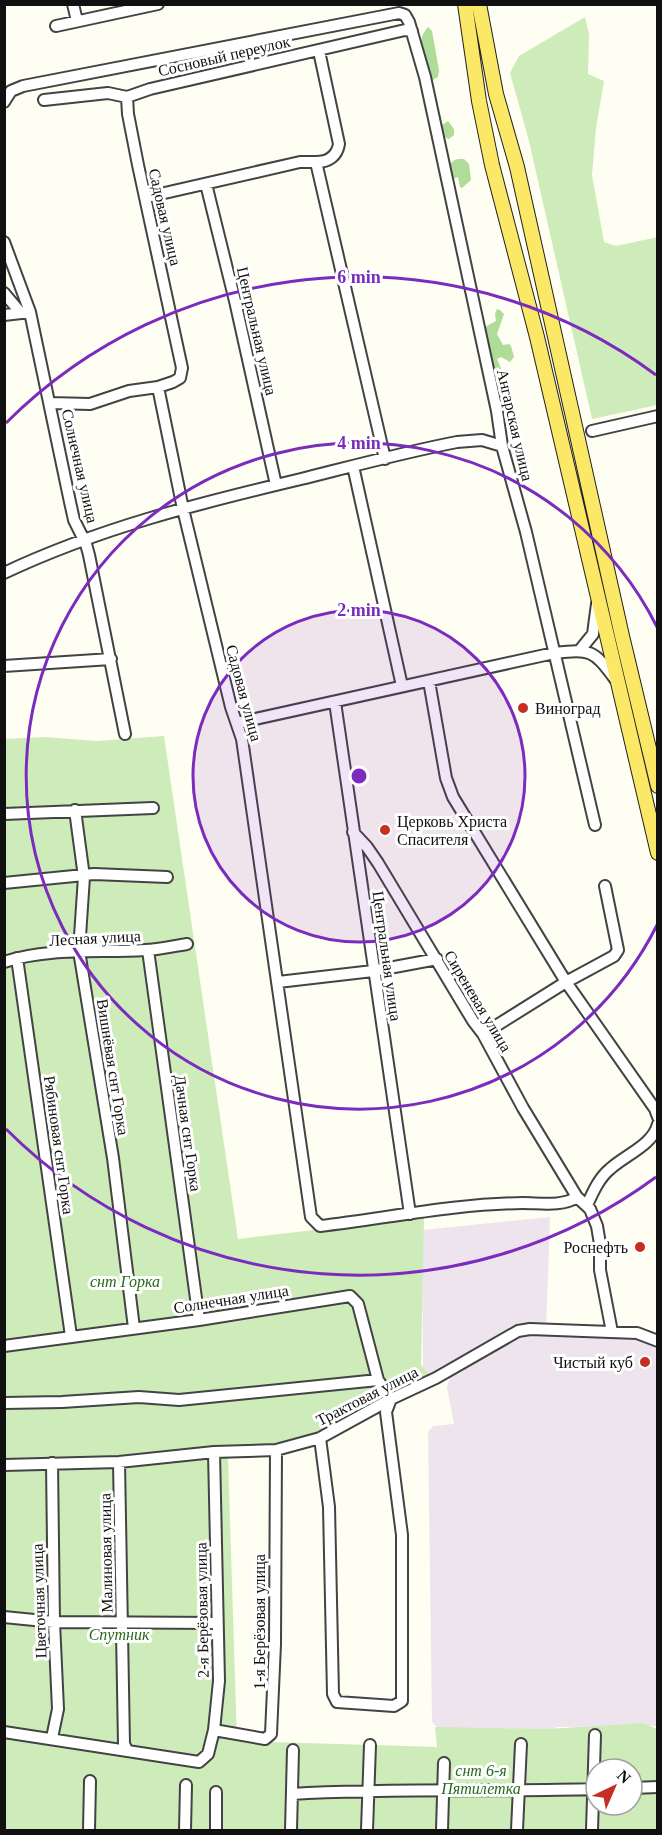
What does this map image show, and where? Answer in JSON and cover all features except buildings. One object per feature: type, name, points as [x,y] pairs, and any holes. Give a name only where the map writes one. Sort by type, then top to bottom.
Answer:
[{"type":"main road","points":[[465,4],[479,101],[492,165],[537,337],[657,853]]},
{"type":"main road","points":[[479,4],[496,94],[525,198],[657,786]]},
{"type":"main road","points":[[492,165],[497,174],[507,179],[514,173],[516,160]]},
{"type":"main road","points":[[503,209],[503,197],[511,187],[518,189],[525,198]]},
{"type":"street","points":[[73,4],[77,21]]},
{"type":"street","points":[[56,26],[158,4]]},
{"type":"street","points":[[4,102],[11,91],[22,86],[399,13],[408,18],[412,31]]},
{"type":"street","name":"Сосновый переулок","points":[[44,100],[108,93],[128,97],[150,89],[401,31],[412,31]]},
{"type":"street","name":"Ангарская улица","points":[[412,31],[425,77],[497,411],[502,446],[524,526],[595,825]]},
{"type":"street","points":[[147,197],[300,162],[330,159],[337,151],[339,144],[319,51]]},
{"type":"street","name":"Садовая улица","points":[[128,97],[128,114],[182,368],[180,378],[158,387],[183,509],[244,747],[312,1219],[320,1226],[471,1206],[565,1202],[574,1193]]},
{"type":"street","points":[[316,162],[385,459]]},
{"type":"street","name":"Центральная улица","points":[[206,184],[276,484]]},
{"type":"street","name":"Солнечная улица","points":[[4,242],[50,403],[76,527],[84,539],[89,555],[125,734]]},
{"type":"street","points":[[4,293],[25,312]]},
{"type":"street","points":[[4,315],[25,312]]},
{"type":"street","points":[[50,403],[90,404],[129,391],[158,387]]},
{"type":"street","points":[[572,415],[580,426],[592,431]]},
{"type":"street","points":[[580,451],[584,439],[592,431],[657,416]]},
{"type":"street","points":[[4,573],[84,539],[276,484],[473,439],[502,446]]},
{"type":"street","points":[[353,466],[402,686]]},
{"type":"street","points":[[580,650],[593,634],[598,602]]},
{"type":"street","points":[[237,723],[554,653],[580,650],[589,651],[617,681]]},
{"type":"street","points":[[4,666],[111,659]]},
{"type":"street","points":[[429,681],[446,778],[454,800],[566,982],[655,1109],[657,1117]]},
{"type":"street","name":"Центральная улица","points":[[335,702],[410,1214]]},
{"type":"street","points":[[4,814],[153,808]]},
{"type":"street","name":"Вишнёвая снт Горка","points":[[75,810],[84,877],[79,951],[113,1158],[134,1328]]},
{"type":"street","name":"Сиреневая улица","points":[[353,832],[378,863],[483,1034],[523,1108],[564,1172],[574,1193]]},
{"type":"street","points":[[4,883],[84,877],[94,874],[167,877]]},
{"type":"street","points":[[483,1034],[566,982],[614,956],[618,950],[605,886]]},
{"type":"street","name":"Лесная улица","points":[[4,962],[17,958],[79,951],[148,950],[187,944]]},
{"type":"street","name":"Дачная снт Горка","points":[[148,950],[199,1320]]},
{"type":"street","name":"Рябиновая снт Горка","points":[[17,958],[71,1336]]},
{"type":"street","points":[[278,982],[374,971],[437,959]]},
{"type":"street","points":[[587,1205],[605,1174],[648,1141],[657,1124]]},
{"type":"street","points":[[574,1193],[592,1212],[597,1226],[600,1270],[612,1332]]},
{"type":"street","name":"Солнечная улица","points":[[5,1342],[199,1320],[350,1296],[358,1304],[378,1380],[391,1399]]},
{"type":"street","name":"Трактовая улица","points":[[4,1465],[119,1462],[214,1452],[276,1450],[320,1438],[391,1399],[436,1378],[518,1331],[530,1329],[637,1333],[657,1341]]},
{"type":"street","points":[[4,1403],[139,1397],[179,1400],[378,1380]]},
{"type":"street","points":[[320,1438],[329,1507],[333,1694],[337,1702],[394,1706],[402,1701],[402,1535],[386,1412],[391,1399]]},
{"type":"street","name":"1-я Берёзовая улица","points":[[214,1730],[265,1739],[271,1734],[275,1655],[276,1450]]},
{"type":"street","name":"2-я Берёзовая улица","points":[[127,1750],[199,1762],[208,1754],[214,1730],[219,1681],[214,1452]]},
{"type":"street","name":"Малиновая улица","points":[[119,1462],[124,1744],[127,1750]]},
{"type":"street","name":"Цветочная улица","points":[[52,1463],[54,1623],[58,1709],[52,1738]]},
{"type":"street","points":[[4,1617],[54,1623],[217,1623]]},
{"type":"street","points":[[4,1732],[127,1750]]},
{"type":"street","points":[[595,1735],[595,1757]]},
{"type":"street","points":[[517,1830],[521,1744]]},
{"type":"street","points":[[367,1830],[370,1745]]},
{"type":"street","points":[[291,1830],[292,1750]]},
{"type":"street","points":[[442,1830],[444,1763]]},
{"type":"street","points":[[89,1830],[90,1781]]},
{"type":"street","points":[[185,1830],[186,1785]]},
{"type":"street","points":[[292,1794],[368,1790],[584,1789]]},
{"type":"street","points":[[216,1792],[216,1830]]},
{"type":"shaded area","points":[[550,1217],[546,1329],[637,1333],[657,1341],[657,1726],[556,1727],[555,1731],[520,1735],[512,1728],[440,1730],[432,1722],[428,1432],[433,1426],[454,1424],[447,1387],[453,1369],[423,1384],[422,1230]]},
{"type":"green space","points":[[585,17],[589,34],[588,74],[604,81],[596,128],[592,175],[604,242],[616,246],[658,237],[657,405],[592,419],[529,141],[510,73],[519,56]]},
{"type":"green space","points":[[428,27],[432,31],[439,70],[438,77],[433,80],[430,78],[421,46]]},
{"type":"green space","points":[[448,121],[454,129],[454,135],[449,139],[444,137],[442,125]]},
{"type":"green space","points":[[458,159],[464,159],[469,164],[471,180],[462,188],[458,177],[450,180],[450,164]]},
{"type":"green space","points":[[497,309],[504,314],[497,334],[503,345],[511,346],[514,357],[510,362],[501,357],[497,359],[503,373],[496,378],[493,374],[483,331],[485,327],[496,321]]},
{"type":"green space","points":[[164,736],[238,1239],[424,1217],[421,1365],[430,1376],[279,1451],[228,1458],[237,1741],[437,1747],[435,1727],[547,1729],[643,1723],[657,1729],[657,1830],[5,1830],[4,739],[44,737],[97,741]]},
{"type":"place","name":"Виноград","points":[[523,708]]},
{"type":"place","name":"Церковь Христа Спасителя","points":[[385,830]]},
{"type":"place","name":"Роснефть","points":[[640,1247]]},
{"type":"place","name":"Чистый куб","points":[[645,1362]]},
{"type":"park label","name":"снт Горка","points":[[125,1281]]},
{"type":"park label","name":"Спутник","points":[[119,1634]]},
{"type":"park label","name":"снт 6-я Пятилетка","points":[[481,1779]]}]
